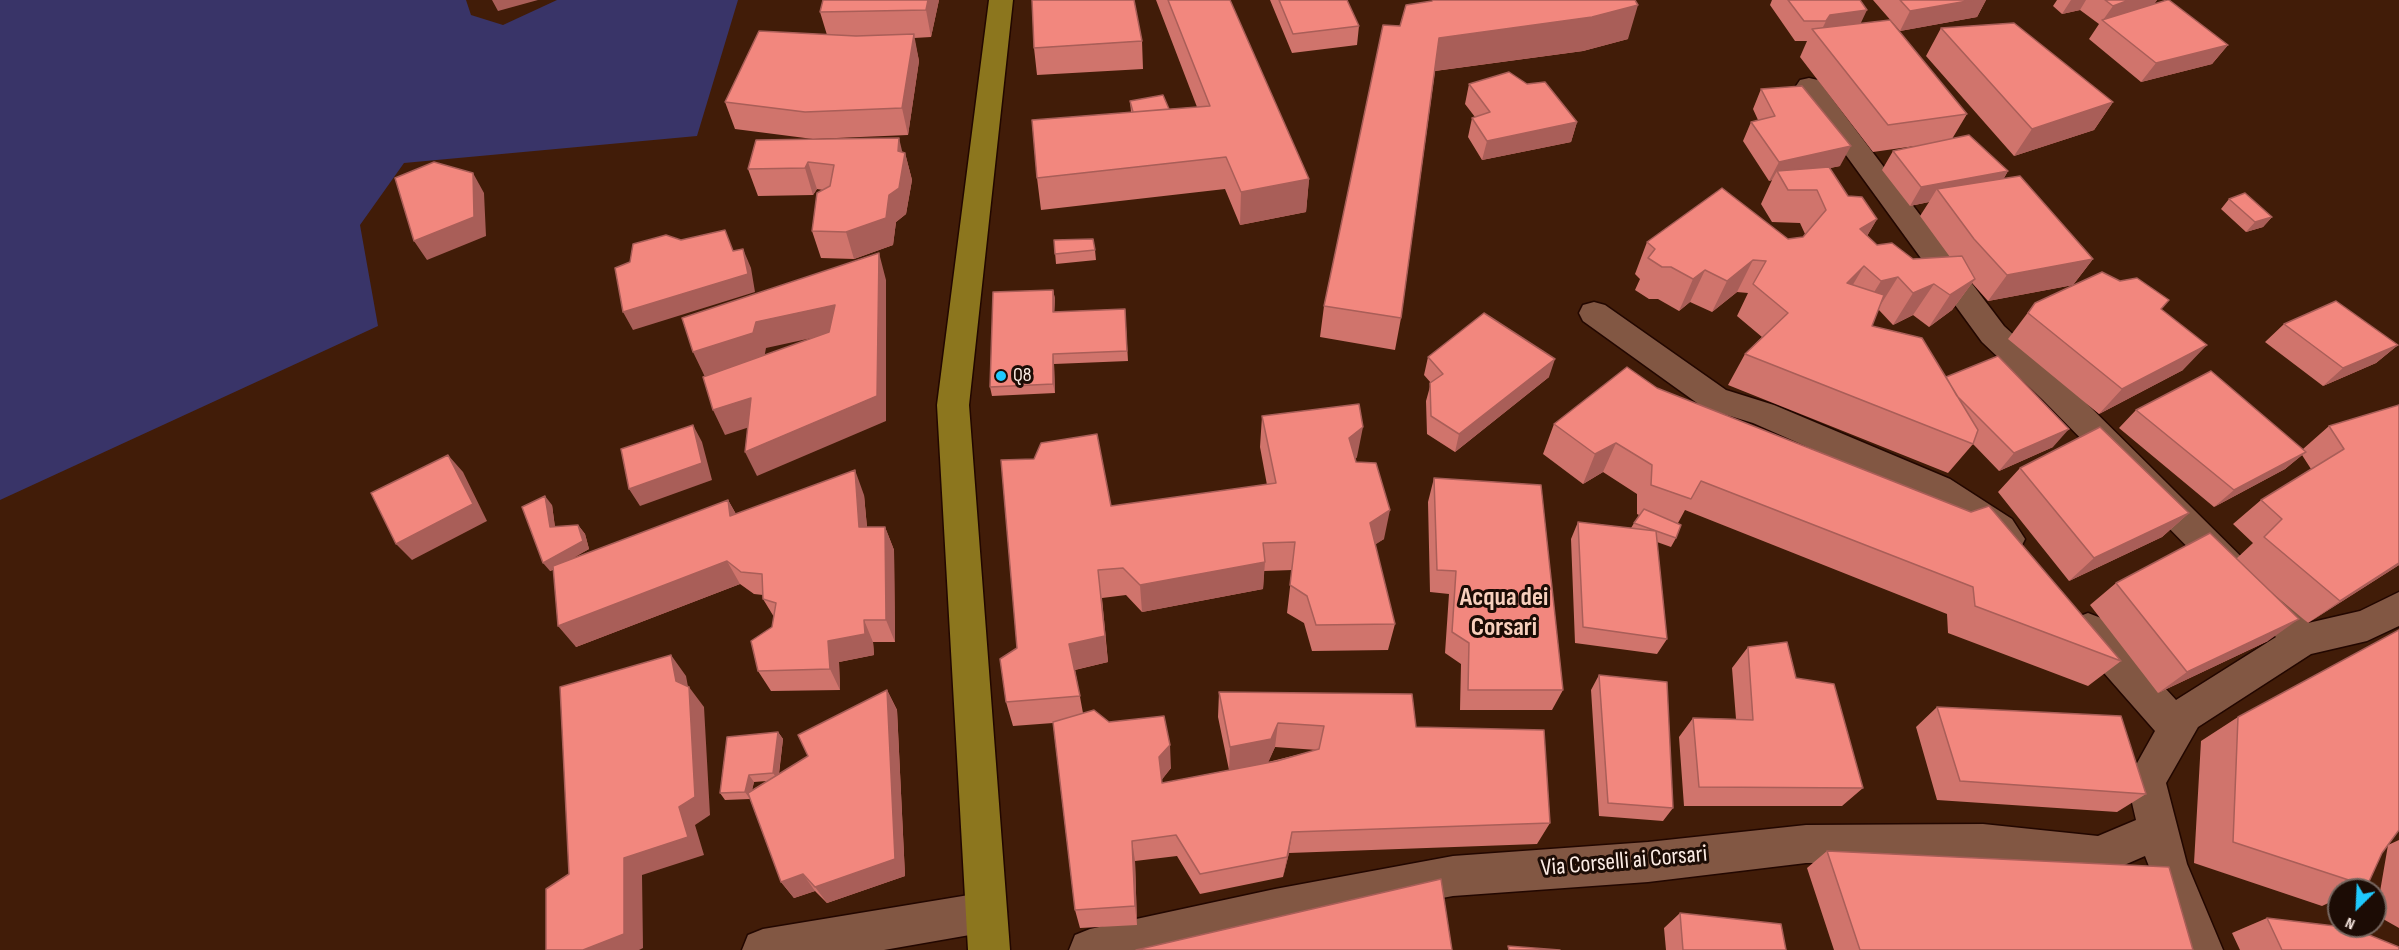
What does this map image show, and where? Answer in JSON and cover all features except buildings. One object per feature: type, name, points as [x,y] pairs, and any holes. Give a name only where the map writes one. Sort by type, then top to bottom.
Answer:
[{"type":"main road","points":[[988,931],[953,405],[1001,0]]},
{"type":"street","points":[[1809,86],[1993,334],[2054,391],[2302,640]]},
{"type":"street","points":[[1594,313],[1715,399],[1763,414],[1938,489],[2000,529],[2031,564]]},
{"type":"street","points":[[2069,607],[2177,729]]},
{"type":"street","points":[[2202,950],[2167,864],[2146,781],[2184,715],[2302,640],[2367,625],[2399,608]]},
{"type":"street","name":"Via Corselli ai Corsari","points":[[1090,950],[1275,909],[1454,876],[1648,862],[1806,844],[1983,843],[2099,856],[2158,830]]},
{"type":"street","points":[[763,950],[988,931]]},
{"type":"shaded area","points":[[0,0],[466,0],[471,15],[503,25],[557,0],[738,0],[697,136],[404,163],[360,225],[378,326],[0,500]]},
{"type":"place","name":"Q8","points":[[1001,376]]},
{"type":"district","name":"Acqua dei Corsari","points":[[1504,613]]}]
